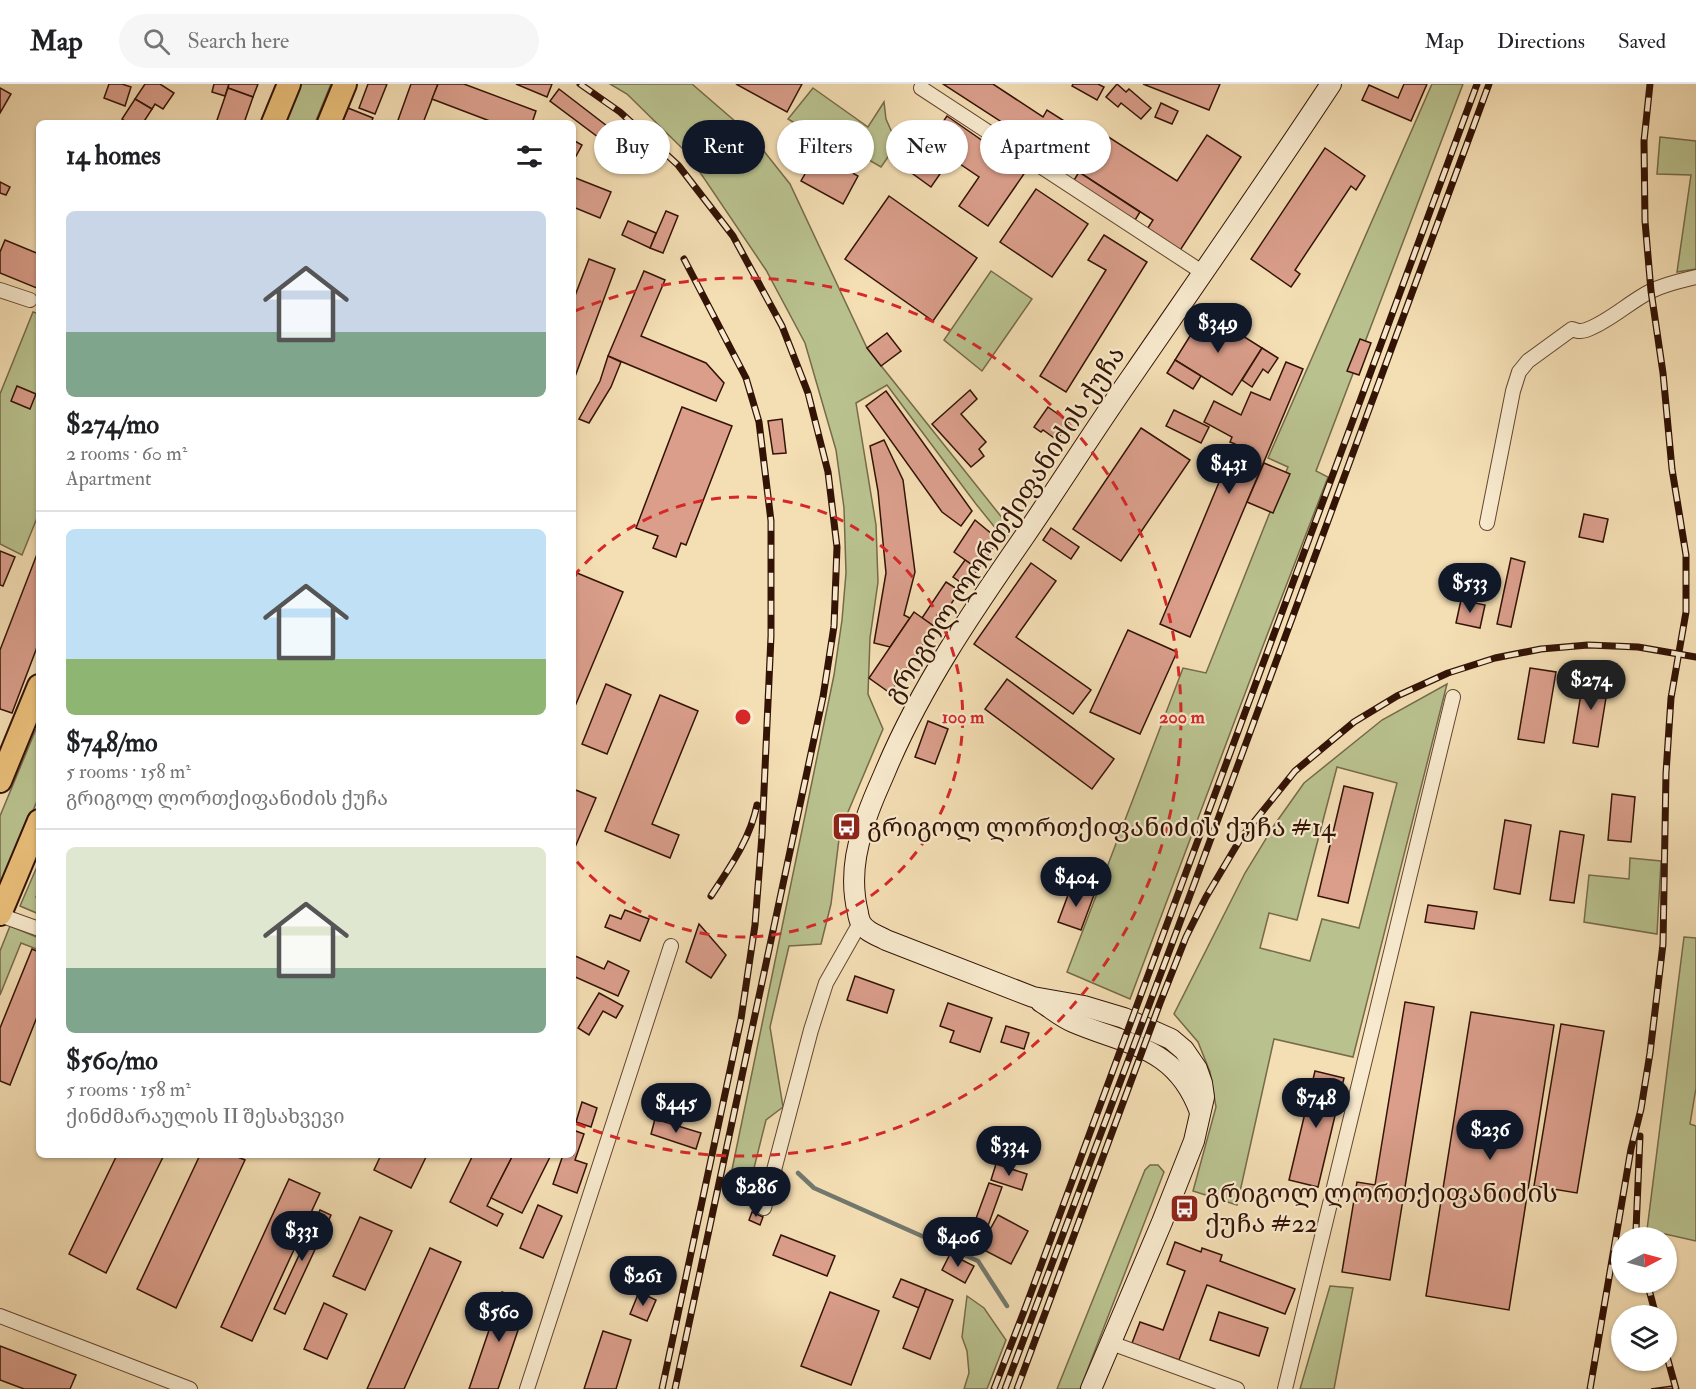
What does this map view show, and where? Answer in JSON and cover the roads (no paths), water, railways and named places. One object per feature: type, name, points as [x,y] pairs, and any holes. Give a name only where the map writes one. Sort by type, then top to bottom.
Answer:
[{"type":"main road","points":[[274,120],[289,84]]},
{"type":"main road","points":[[330,120],[345,84]]},
{"type":"main road","points":[[2,772],[36,693]]},
{"type":"main road","points":[[0,915],[36,828]]},
{"type":"street","name":"გრიგოლ ლორთქიფანიძის ქუჩა","points":[[860,923],[854,885],[855,861],[862,829],[913,710],[985,594],[1071,465],[1331,84]]},
{"type":"street","points":[[921,88],[1202,272]]},
{"type":"street","points":[[1487,523],[1513,391],[1519,372],[1528,361],[1572,329],[1585,330],[1651,291],[1666,284],[1696,277]]},
{"type":"street","points":[[0,290],[30,300]]},
{"type":"street","points":[[1285,1389],[1453,697]]},
{"type":"street","points":[[0,915],[36,928]]},
{"type":"street","points":[[764,1208],[811,1030],[826,983],[860,923],[886,940],[1033,997],[1070,1021],[1147,1050],[1181,1076],[1196,1100],[1201,1115],[1194,1141],[1178,1181],[1090,1389]]},
{"type":"street","points":[[527,1389],[671,946]]},
{"type":"street","points":[[0,1316],[190,1389]]},
{"type":"street","points":[[1111,1343],[1237,1389]]},
{"type":"waterway","points":[[798,1173],[814,1188],[978,1261],[1007,1306]]},
{"type":"railway","points":[[580,84],[620,112],[678,165],[733,236],[782,326],[808,393],[828,472],[837,547],[834,626],[823,697],[675,1389]]},
{"type":"railway","points":[[994,1389],[1477,84]]},
{"type":"railway","points":[[1005,1389],[1489,84]]},
{"type":"railway","points":[[1590,1389],[1631,1149],[1641,1109],[1650,1053],[1663,944],[1666,773],[1671,698],[1686,612],[1686,555],[1672,469],[1645,221],[1644,141],[1650,84]]},
{"type":"railway","points":[[662,1389],[741,1019],[755,925],[762,835],[771,636],[771,521],[759,422],[746,378],[684,259]]},
{"type":"railway","points":[[1017,1389],[1186,937],[1206,897],[1241,838],[1295,771],[1354,722],[1397,696],[1448,673],[1495,658],[1541,649],[1588,645],[1638,647],[1696,657]]},
{"type":"railway","points":[[711,896],[744,841],[757,805]]},
{"type":"railway","points":[[1636,1227],[1640,1136]]},
{"type":"railway","points":[[1650,1293],[1653,1305]]},
{"type":"railway","points":[[1671,1371],[1676,1389]]},
{"type":"place","name":"გრიგოლ ლორთქიფანიძის ქუჩა #14","points":[[846,827]]},
{"type":"place","name":"გრიგოლ ლორთქიფანიძის ქუჩა #22","points":[[1184,1208]]}]
